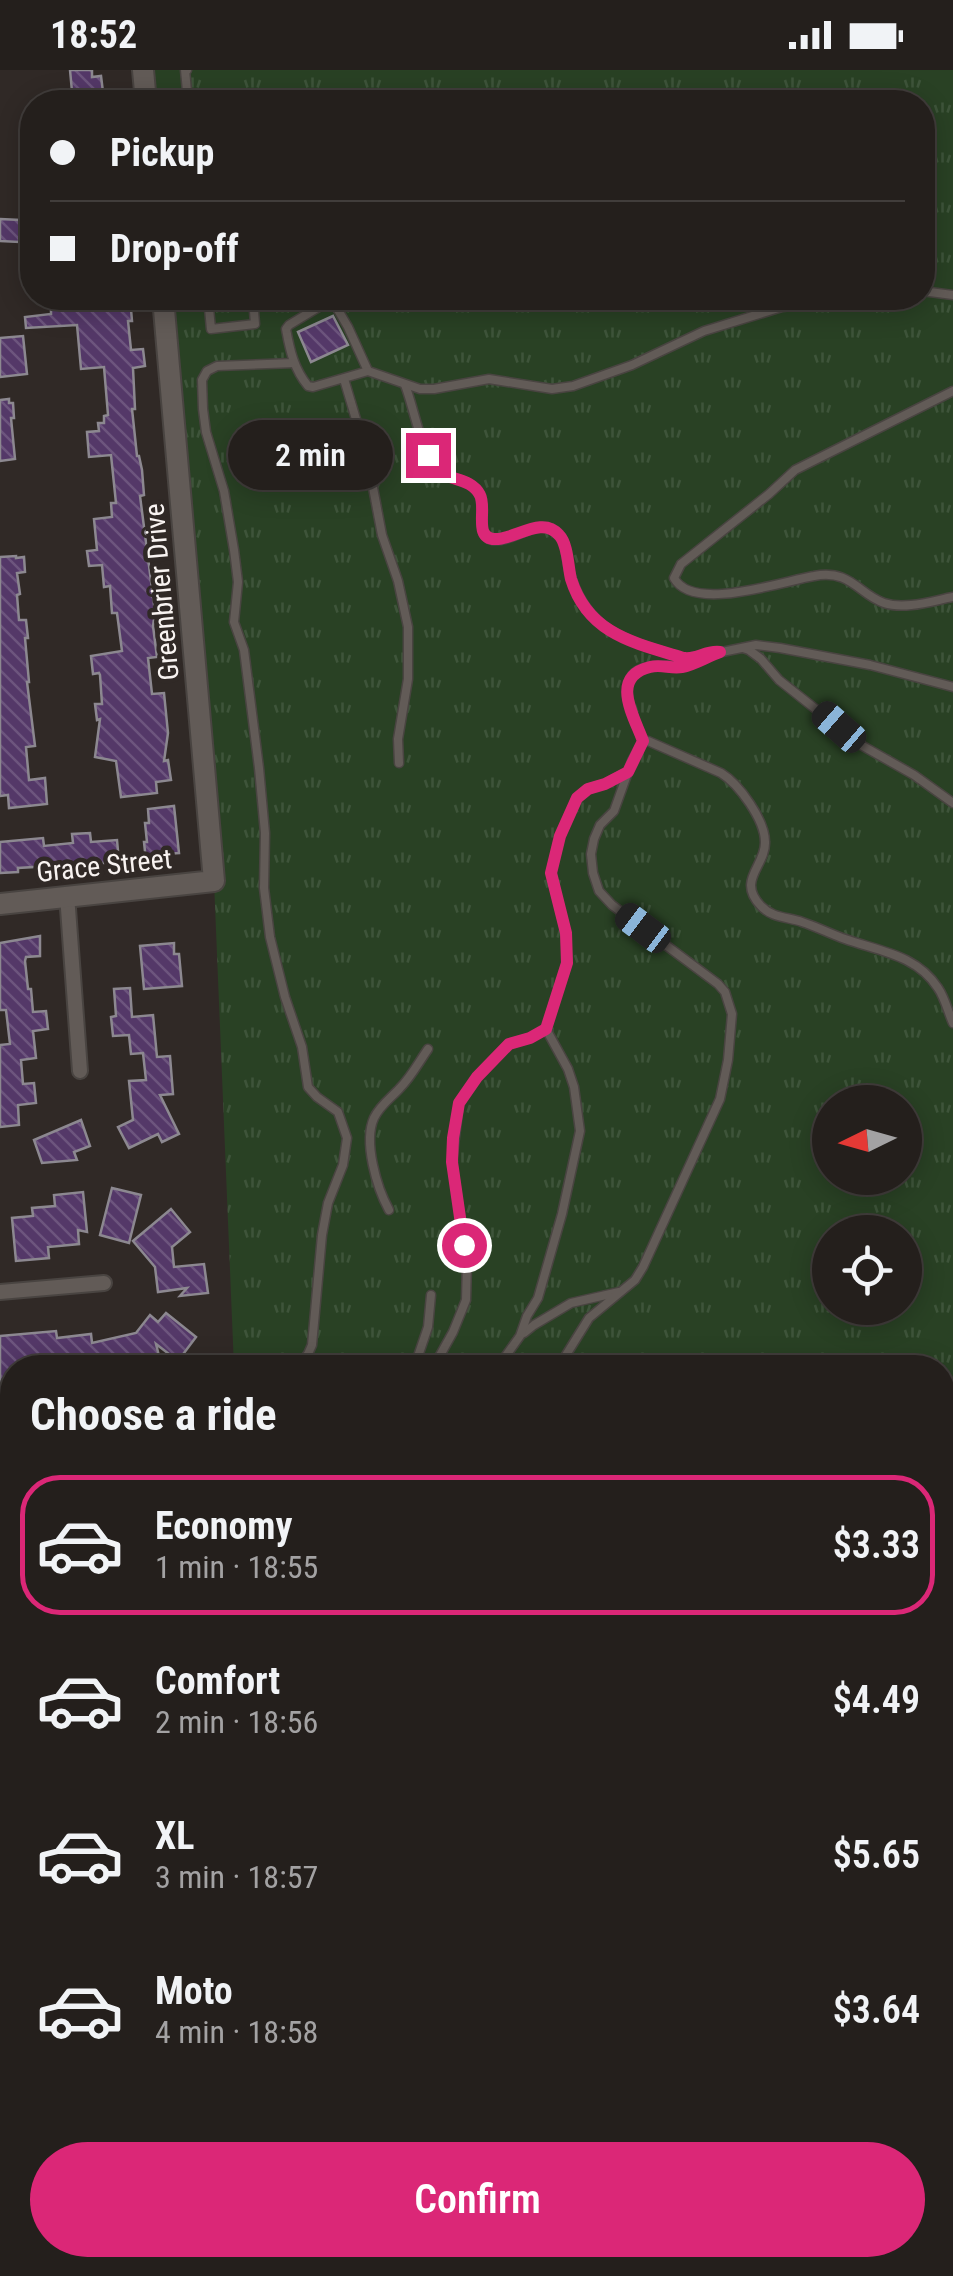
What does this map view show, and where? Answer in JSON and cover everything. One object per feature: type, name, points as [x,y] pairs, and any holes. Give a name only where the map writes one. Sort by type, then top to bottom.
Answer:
[{"type":"street","name":"Greenbrier Drive","points":[[164,310],[214,881]]},
{"type":"street","name":"Grace Street","points":[[0,904],[214,881]]},
{"type":"street","points":[[66,896],[80,1071]]},
{"type":"street","points":[[0,1292],[104,1283]]},
{"type":"lane","points":[[209,310],[211,329],[255,324],[254,310]]},
{"type":"lane","points":[[313,310],[286,329],[294,363],[308,386],[368,371],[420,389],[489,380],[552,389],[573,386],[632,365],[704,331],[772,310]]},
{"type":"lane","points":[[338,310],[368,371]]},
{"type":"lane","points":[[294,363],[218,366],[207,371],[202,390],[206,432],[224,490],[238,582],[234,622],[244,650],[260,779],[270,937],[284,997],[302,1046],[308,1086],[316,1097],[338,1112],[348,1138],[322,1235],[312,1345],[307,1355]]},
{"type":"lane","points":[[344,378],[408,627],[408,679],[398,739],[399,763]]},
{"type":"lane","points":[[405,384],[434,468],[468,483],[480,495],[482,533],[486,538],[502,539],[541,527],[551,529],[563,541],[574,589],[596,622],[622,639],[684,658],[720,652]]},
{"type":"lane","points":[[953,391],[795,470],[681,564],[674,578],[684,589],[708,594],[732,593],[818,575],[854,582],[876,600],[888,604],[953,598]]},
{"type":"lane","points":[[566,1355],[589,1318],[635,1280],[651,1252],[720,1099],[728,1060],[732,1014],[730,1001],[718,984],[612,905],[599,890],[593,873],[594,838],[614,811],[643,741],[626,699],[634,674],[647,667],[683,667],[720,652],[756,645],[870,666],[953,687]]},
{"type":"lane","points":[[738,648],[750,650],[780,680],[861,745],[953,803]]},
{"type":"lane","points":[[643,741],[721,773],[742,790],[764,834],[764,850],[751,888],[761,907],[770,914],[908,959],[937,986],[953,1023]]},
{"type":"lane","points":[[520,1336],[552,1254],[580,1131],[574,1086],[546,1029],[567,963],[566,933],[551,873],[560,836],[577,798],[588,789],[628,772]]},
{"type":"lane","points":[[440,1355],[466,1300],[467,1264],[452,1162],[459,1103],[477,1077],[509,1044],[546,1029]]},
{"type":"lane","points":[[389,1210],[374,1168],[372,1123],[428,1050]]},
{"type":"lane","points":[[506,1355],[534,1324],[571,1304],[622,1291]]},
{"type":"lane","points":[[419,1355],[430,1295]]},
{"type":"green space","points":[[143,70],[953,70],[953,1355],[234,1355],[214,881],[164,310],[935,310],[935,90],[145,90]]},
{"type":"building","points":[[70,70],[92,70],[92,77],[101,76],[103,90],[72,90]]},
{"type":"building","points":[[0,219],[20,220],[19,242],[0,241]]},
{"type":"building","points":[[51,310],[131,310],[132,321],[128,321],[131,350],[143,349],[145,366],[133,368],[132,409],[142,470],[144,495],[140,496],[155,612],[157,657],[148,658],[152,694],[164,693],[168,733],[164,761],[168,760],[171,780],[156,782],[157,793],[121,797],[116,761],[95,757],[100,719],[97,720],[95,704],[102,704],[100,675],[93,674],[91,656],[122,651],[110,586],[104,587],[102,565],[89,566],[87,551],[97,550],[94,519],[112,517],[111,503],[116,503],[111,455],[89,457],[87,432],[99,431],[98,423],[104,423],[104,416],[108,415],[104,367],[81,369],[77,325],[26,328],[25,317],[51,314]]},
{"type":"building","points":[[333,316],[348,345],[311,362],[298,332]]},
{"type":"building","points":[[23,336],[27,374],[0,377],[0,338]]},
{"type":"building","points":[[0,400],[13,403],[15,459],[0,461]]},
{"type":"building","points":[[0,557],[24,557],[25,572],[17,573],[17,595],[19,620],[26,620],[28,638],[27,682],[35,746],[26,747],[29,780],[45,778],[47,804],[9,808],[8,795],[0,796]]},
{"type":"building","points":[[174,806],[179,853],[163,854],[164,860],[146,861],[148,809]]},
{"type":"building","points":[[90,833],[91,842],[117,840],[119,862],[18,868],[18,872],[0,873],[0,842],[43,838],[44,846],[73,843],[72,834]]},
{"type":"building","points":[[40,936],[40,956],[26,957],[25,961],[33,1012],[46,1011],[48,1029],[33,1031],[36,1058],[21,1060],[23,1084],[34,1083],[36,1103],[18,1105],[19,1125],[0,1127],[0,1045],[10,1044],[6,1010],[0,1010],[0,943]]},
{"type":"building","points":[[174,943],[182,986],[144,989],[140,946]]},
{"type":"building","points":[[130,988],[132,1017],[153,1015],[157,1057],[170,1056],[173,1094],[160,1095],[179,1134],[162,1142],[158,1134],[129,1148],[118,1127],[133,1120],[129,1081],[146,1080],[143,1053],[131,1054],[129,1035],[113,1036],[111,1017],[116,1016],[114,989]]},
{"type":"building","points":[[81,1120],[90,1146],[74,1152],[77,1160],[42,1163],[34,1140]]},
{"type":"building","points":[[112,1188],[141,1195],[129,1243],[100,1235]]},
{"type":"building","points":[[83,1192],[87,1232],[78,1230],[79,1244],[48,1247],[49,1258],[16,1261],[12,1218],[33,1216],[32,1208],[55,1206],[54,1195]]},
{"type":"building","points":[[171,1209],[190,1232],[172,1247],[174,1267],[204,1264],[208,1293],[180,1296],[187,1288],[158,1292],[155,1267],[133,1241]]},
{"type":"building","points":[[166,1313],[196,1337],[182,1355],[170,1355],[156,1344],[159,1355],[0,1355],[0,1336],[56,1331],[57,1338],[91,1334],[92,1343],[136,1333],[150,1315],[158,1322]]},
{"type":"route","points":[[428,455],[434,468],[476,489],[482,501],[482,533],[486,538],[502,539],[541,527],[558,533],[574,589],[596,622],[613,634],[684,658],[720,652],[683,667],[647,667],[634,674],[626,699],[643,741],[628,772],[588,789],[571,808],[551,873],[568,948],[552,1015],[546,1029],[509,1044],[496,1055],[459,1103],[452,1162],[464,1245]]}]
